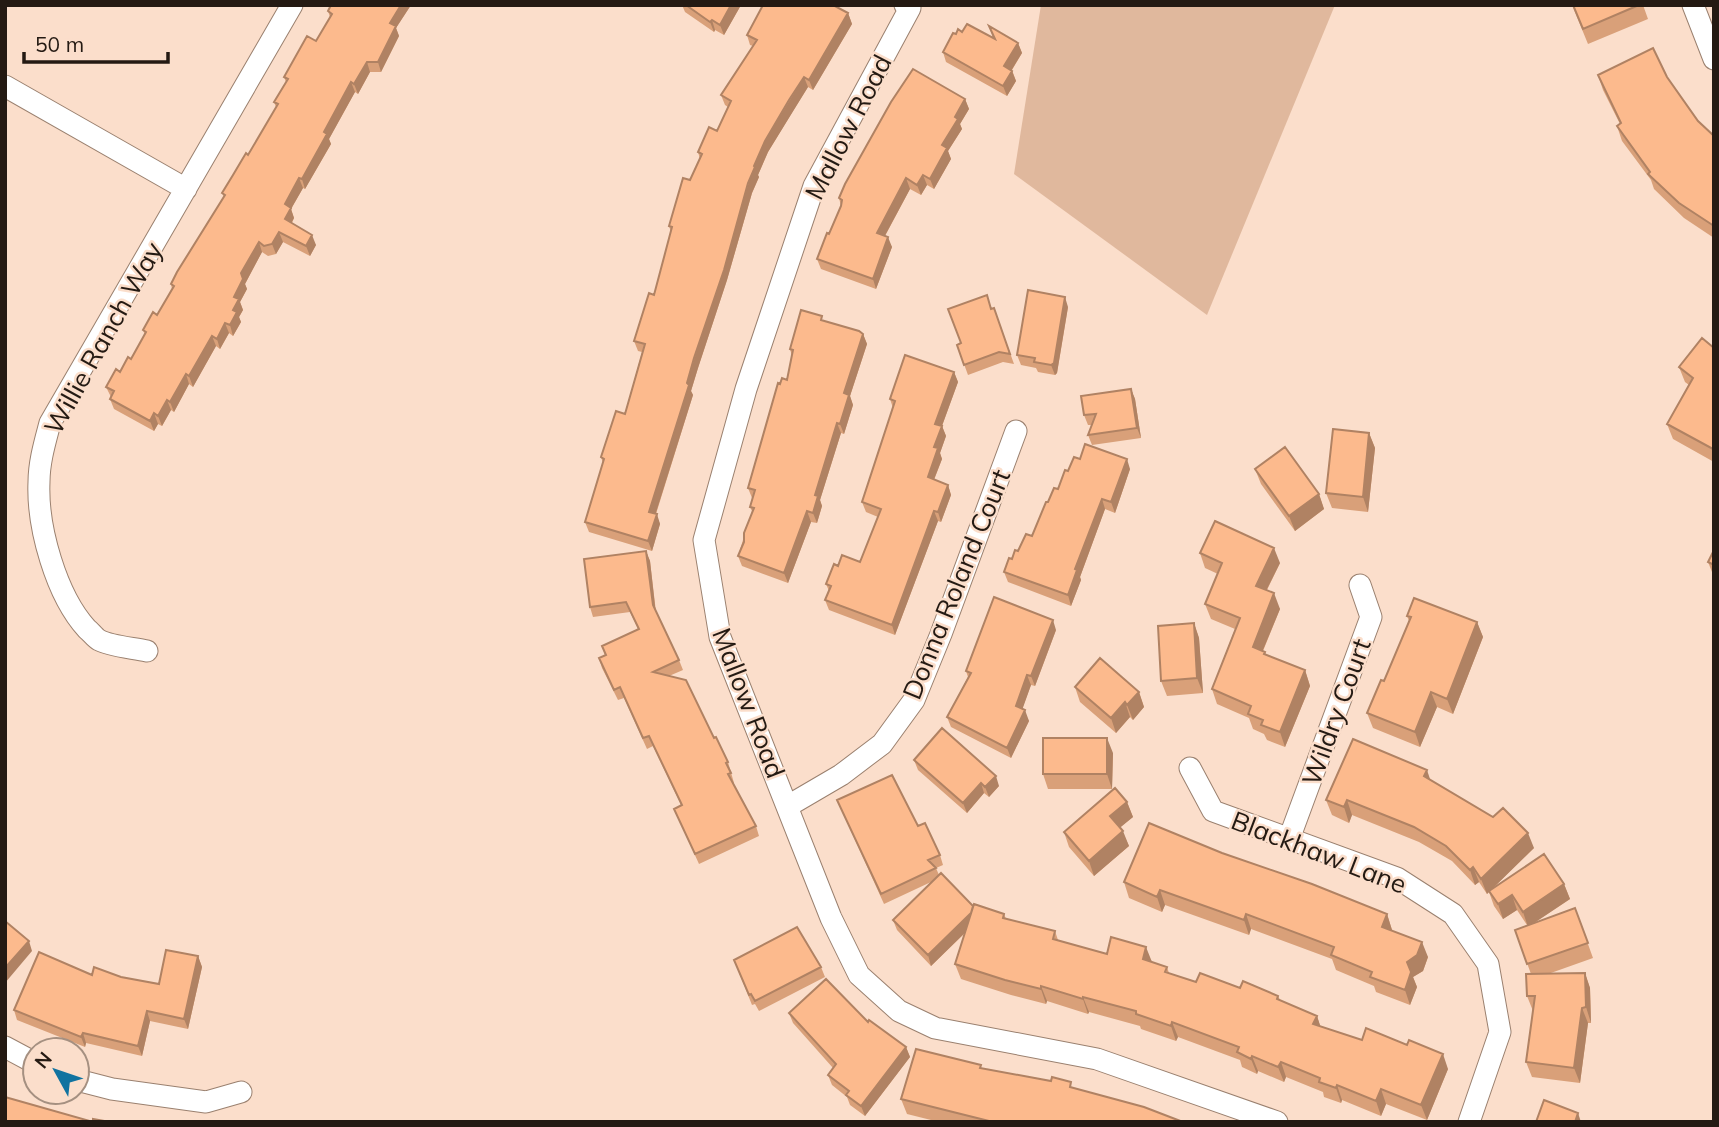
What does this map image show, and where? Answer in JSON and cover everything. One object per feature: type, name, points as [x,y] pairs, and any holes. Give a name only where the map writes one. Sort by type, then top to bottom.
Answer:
[{"type":"street","name":"Willie Ranch Way","points":[[147,651],[98,640],[76,617],[62,589],[40,513],[38,480],[50,423],[292,5]]},
{"type":"street","points":[[1693,5],[1714,59]]},
{"type":"street","name":"Mallow Road","points":[[907,7],[814,186],[746,389],[704,540],[720,637],[831,918],[859,975],[898,1011],[935,1028],[1097,1059],[1277,1122]]},
{"type":"street","points":[[5,86],[186,189]]},
{"type":"street","name":"Donna Roland Court","points":[[788,806],[841,775],[883,744],[914,700],[1016,431]]},
{"type":"street","name":"Wildry Court","points":[[1289,839],[1371,617],[1360,585]]},
{"type":"street","name":"Blackhaw Lane","points":[[1190,768],[1213,811],[1397,878],[1453,914],[1488,964],[1500,1032],[1469,1122]]},
{"type":"street","points":[[5,1047],[21,1056]]},
{"type":"street","points":[[91,1084],[206,1102],[240,1092]]},
{"type":"shaded area","points":[[1041,5],[1335,5],[1207,315],[1014,174]]},
{"type":"building","points":[[331,5],[401,5],[390,23],[396,26],[378,62],[367,62],[354,84],[351,82],[324,132],[327,134],[285,204],[291,208],[285,219],[312,235],[306,246],[279,232],[272,244],[264,246],[259,242],[241,273],[243,279],[234,297],[239,299],[233,310],[237,312],[230,325],[225,323],[217,339],[212,336],[189,376],[186,374],[170,402],[167,400],[158,416],[154,413],[150,421],[110,399],[114,391],[106,387],[116,369],[120,372],[128,357],[131,359],[146,332],[143,330],[153,312],[157,315],[174,286],[171,284],[177,272],[225,195],[222,193],[278,104],[274,102],[288,79],[284,77],[307,36],[316,41],[332,14],[328,11]]},
{"type":"building","points":[[686,5],[731,5],[720,25],[712,20],[710,22]]},
{"type":"building","points":[[763,5],[833,5],[848,13],[809,80],[804,77],[789,100],[754,166],[649,512],[657,514],[648,541],[585,522],[616,411],[625,414],[645,344],[634,341],[649,293],[654,295],[683,178],[690,180],[702,154],[698,152],[709,127],[717,131],[731,101],[721,95],[757,40],[747,35]]},
{"type":"building","points":[[1573,5],[1639,5],[1583,29]]},
{"type":"building","points":[[967,24],[995,39],[989,26],[1018,43],[1004,66],[1012,71],[1003,86],[943,52],[953,33],[956,34],[958,29],[962,32]]},
{"type":"building","points":[[1653,48],[1667,77],[1698,121],[1714,136],[1714,226],[1679,203],[1648,174],[1650,172],[1617,126],[1621,123],[1598,75]]},
{"type":"building","points":[[913,69],[965,99],[955,117],[958,119],[942,145],[947,148],[930,179],[923,175],[917,185],[906,178],[877,233],[888,237],[873,279],[817,259],[841,206],[842,200],[839,198],[845,184],[891,102]]},
{"type":"building","points":[[1028,290],[1065,297],[1054,363],[1051,365],[1034,362],[1035,358],[1017,355]]},
{"type":"building","points":[[987,295],[1010,354],[999,352],[964,365],[957,345],[961,343],[948,309]]},
{"type":"building","points":[[801,310],[822,316],[821,320],[863,334],[844,393],[849,395],[840,424],[837,423],[815,495],[818,496],[813,513],[807,511],[784,573],[738,556],[754,508],[750,507],[755,490],[748,488],[778,383],[780,384],[782,378],[787,380],[793,350],[790,349]]},
{"type":"building","points":[[1702,338],[1714,348],[1713,449],[1667,424],[1693,378],[1679,367]]},
{"type":"building","points":[[905,355],[954,372],[935,424],[942,426],[934,447],[938,448],[928,477],[948,485],[938,512],[934,511],[892,625],[825,600],[831,586],[826,584],[834,564],[838,566],[842,555],[860,562],[881,509],[862,502],[895,401],[890,399]]},
{"type":"building","points":[[1131,389],[1137,428],[1088,435],[1096,414],[1084,415],[1081,396]]},
{"type":"building","points":[[1333,429],[1369,433],[1363,497],[1326,493]]},
{"type":"building","points":[[1085,444],[1127,459],[1111,502],[1102,499],[1068,595],[1004,572],[1009,558],[1012,559],[1015,550],[1018,551],[1026,534],[1032,536],[1054,488],[1058,489],[1065,470],[1068,471],[1074,457],[1080,459]]},
{"type":"building","points":[[1285,447],[1319,494],[1289,516],[1255,469]]},
{"type":"building","points":[[1215,521],[1274,548],[1256,586],[1274,593],[1253,647],[1305,670],[1280,732],[1261,725],[1263,720],[1248,714],[1251,706],[1212,689],[1240,618],[1205,604],[1222,563],[1200,553]]},
{"type":"building","points":[[1714,550],[1714,565],[1708,562]]},
{"type":"building","points":[[646,551],[653,605],[679,660],[653,672],[686,680],[728,762],[726,763],[731,773],[728,774],[756,826],[695,854],[674,809],[682,805],[649,736],[643,738],[620,687],[614,690],[599,658],[606,655],[602,646],[639,629],[626,602],[590,607],[584,559]]},
{"type":"building","points":[[994,597],[1053,620],[1031,676],[1027,675],[1016,706],[1025,710],[1007,748],[947,717],[971,673],[966,671]]},
{"type":"building","points":[[1414,598],[1477,622],[1447,699],[1431,692],[1415,732],[1367,713],[1381,680],[1384,681],[1411,617],[1407,616]]},
{"type":"building","points":[[1194,623],[1197,678],[1161,681],[1158,626]]},
{"type":"building","points":[[1100,658],[1139,692],[1127,705],[1125,702],[1111,718],[1075,687]]},
{"type":"building","points":[[942,728],[996,776],[985,787],[981,783],[963,803],[914,760]]},
{"type":"building","points":[[1043,738],[1107,738],[1107,774],[1043,774]]},
{"type":"building","points":[[1353,739],[1427,770],[1424,776],[1493,817],[1503,808],[1528,833],[1481,879],[1473,867],[1470,870],[1446,846],[1414,827],[1347,800],[1344,807],[1326,800]]},
{"type":"building","points":[[892,775],[918,826],[925,823],[940,855],[928,860],[936,868],[881,894],[837,800]]},
{"type":"building","points":[[1115,788],[1127,802],[1110,816],[1123,831],[1089,861],[1064,832]]},
{"type":"building","points":[[1149,823],[1387,914],[1382,927],[1422,942],[1417,955],[1407,962],[1411,972],[1405,990],[1370,977],[1372,972],[1331,955],[1334,947],[1246,914],[1244,920],[1160,890],[1157,897],[1124,882]]},
{"type":"building","points":[[1544,854],[1564,884],[1523,912],[1512,895],[1498,904],[1489,891]]},
{"type":"building","points":[[941,873],[973,906],[971,913],[928,955],[893,920]]},
{"type":"building","points":[[974,904],[1004,914],[1003,918],[1055,931],[1053,939],[1107,954],[1111,937],[1146,947],[1143,959],[1167,967],[1165,972],[1196,982],[1200,973],[1240,988],[1243,981],[1317,1016],[1313,1024],[1362,1040],[1366,1028],[1407,1045],[1409,1040],[1443,1054],[1421,1105],[1381,1089],[1376,1101],[1337,1085],[1336,1088],[1319,1082],[1320,1078],[1281,1062],[1278,1067],[1252,1056],[1251,1059],[1237,1052],[1239,1047],[1172,1022],[1171,1026],[1136,1014],[1136,1011],[1041,986],[1041,989],[1005,980],[955,964]]},
{"type":"building","points":[[1575,908],[1588,943],[1527,964],[1515,930]]},
{"type":"building","points":[[5,921],[29,941],[5,968]]},
{"type":"building","points":[[797,927],[821,967],[755,1001],[751,994],[749,995],[734,960]]},
{"type":"building","points":[[166,950],[198,956],[184,1019],[147,1011],[138,1046],[83,1033],[79,1036],[14,1010],[39,952],[92,975],[94,967],[121,977],[159,984]]},
{"type":"building","points":[[1585,973],[1586,1007],[1582,1008],[1574,1068],[1526,1062],[1535,996],[1527,996],[1526,974]]},
{"type":"building","points":[[826,979],[868,1022],[869,1020],[906,1047],[861,1106],[846,1095],[849,1091],[828,1075],[836,1064],[789,1013]]},
{"type":"building","points":[[916,1049],[981,1065],[980,1068],[1071,1082],[1070,1087],[1144,1107],[1183,1122],[993,1122],[901,1099]]},
{"type":"building","points":[[5,1097],[21,1102],[21,1106],[37,1106],[93,1122],[5,1122]]},
{"type":"building","points":[[1544,1100],[1578,1113],[1575,1122],[1536,1122]]}]
